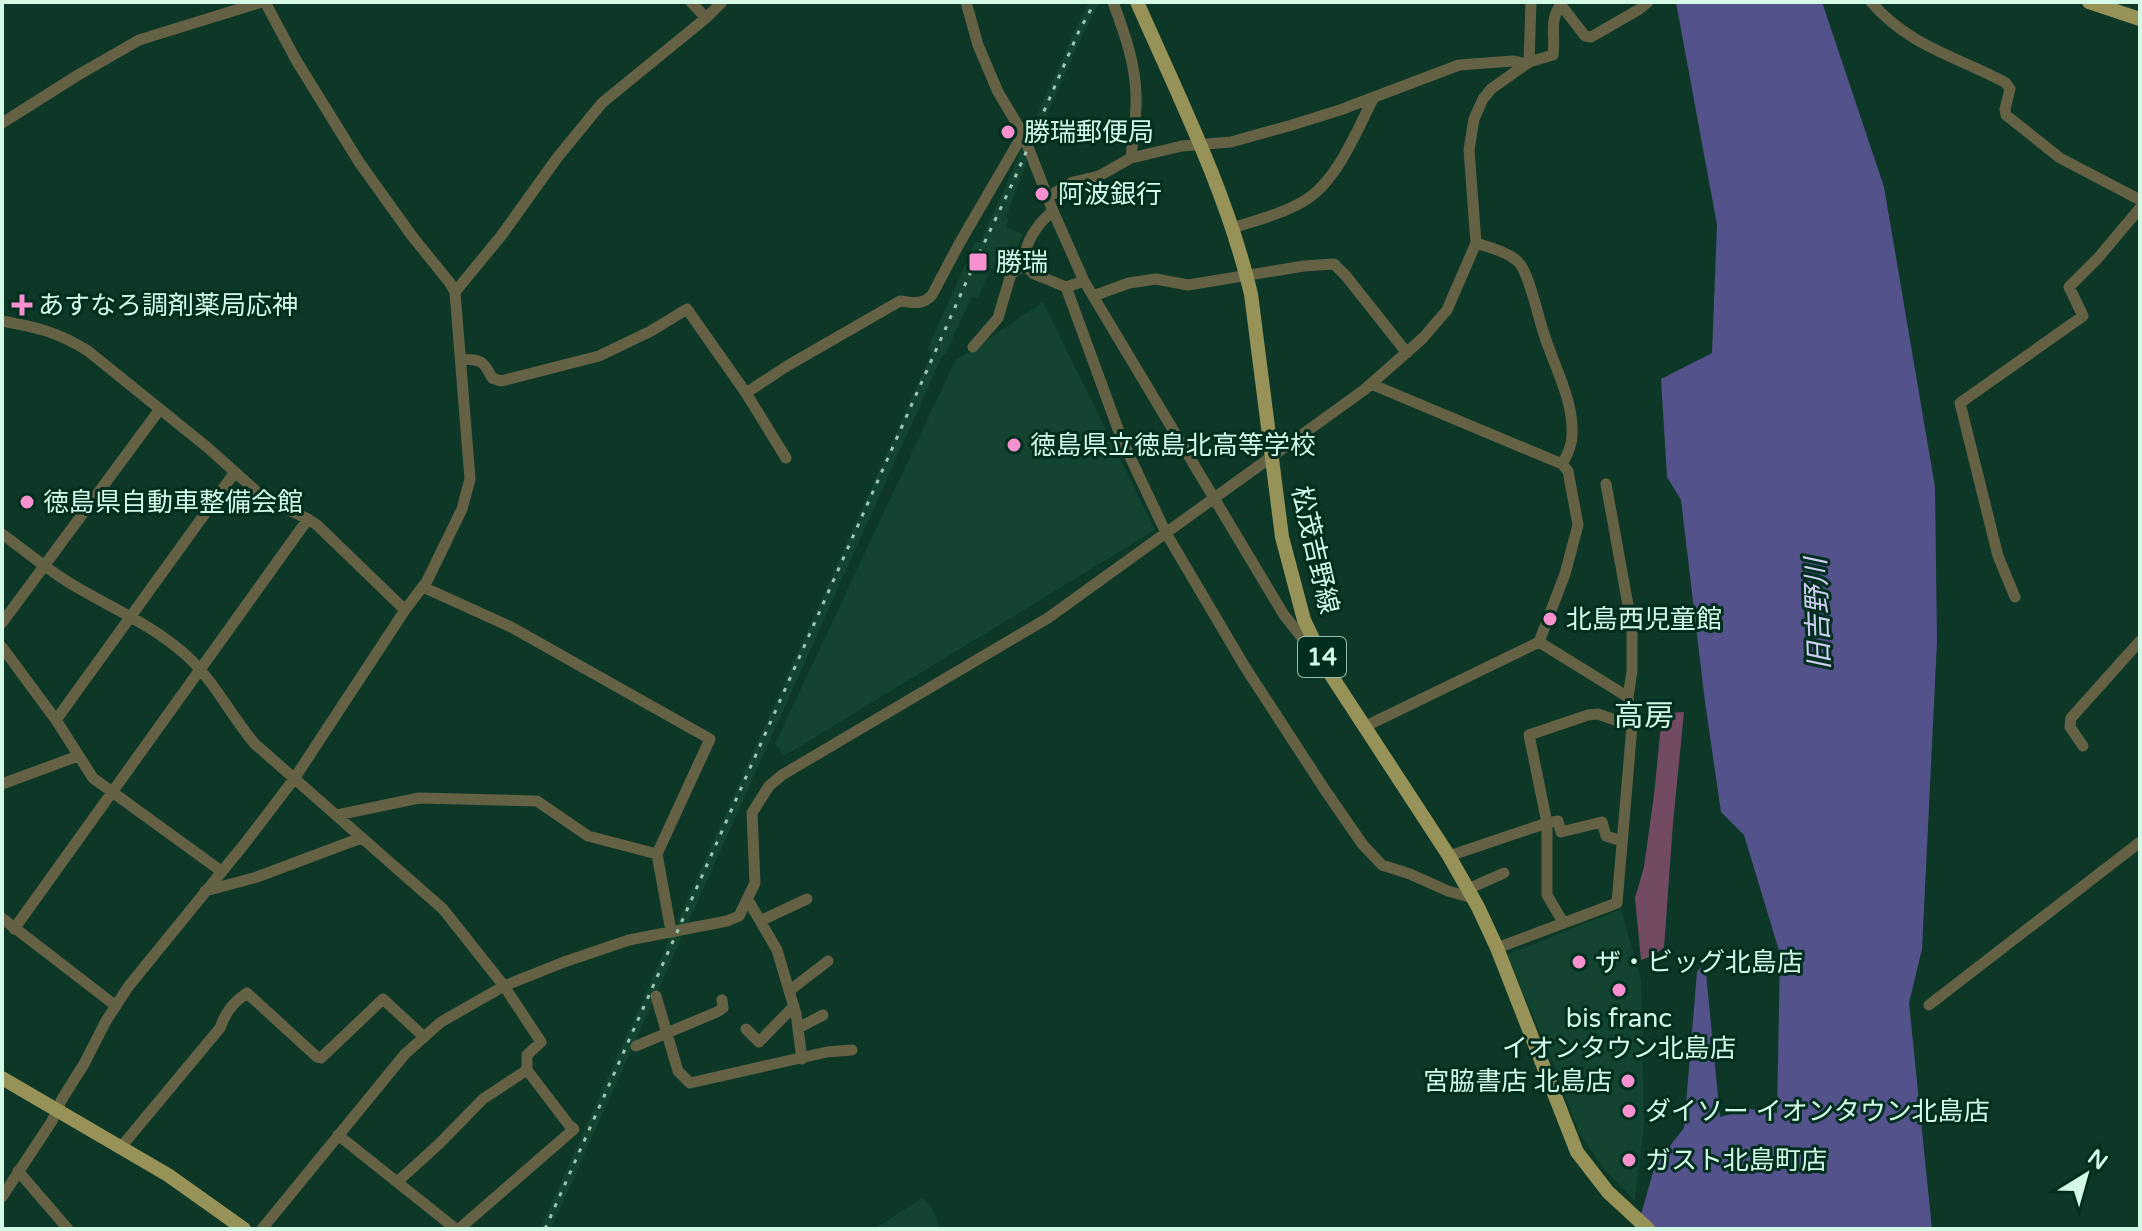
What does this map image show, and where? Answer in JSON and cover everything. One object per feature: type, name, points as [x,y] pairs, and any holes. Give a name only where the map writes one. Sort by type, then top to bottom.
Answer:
[{"type":"main road","name":"松茂吉野線","points":[[1137,2],[1233,228],[1246,275],[1282,537],[1304,620],[1329,672],[1471,894],[1497,948],[1577,1152],[1608,1192],[1646,1227]]},
{"type":"main road","points":[[2096,3],[2140,19]]},
{"type":"main road","points":[[2,1078],[168,1175],[244,1229]]},
{"type":"street","points":[[2,123],[139,40],[263,2],[359,162],[455,292],[470,479],[462,509],[425,584],[294,779],[142,967],[116,1006],[52,1121],[2,1197]]},
{"type":"street","points":[[691,2],[706,18]]},
{"type":"street","points":[[455,292],[602,103],[722,2]]},
{"type":"street","points":[[966,2],[978,45],[998,92],[1023,134],[1084,281],[1284,615],[1329,672]]},
{"type":"street","points":[[1113,2],[1129,49],[1135,84],[1131,158]]},
{"type":"street","points":[[1528,63],[1531,2]]},
{"type":"street","points":[[262,1229],[405,1054],[441,1022],[504,986],[590,953],[629,940],[739,916],[755,883],[752,813],[769,786],[782,775],[1048,618],[1272,458],[1407,353],[1447,310],[1476,243],[1469,150],[1474,119],[1483,99],[1491,89],[1528,63],[1553,55],[1553,19],[1562,3],[1585,36],[1591,37],[1648,2]]},
{"type":"street","points":[[1871,2],[1886,20],[1932,50],[2006,83],[2010,89],[2006,115],[2060,158],[2140,200]]},
{"type":"street","points":[[1048,197],[1073,182],[1099,176],[1131,158],[1199,144],[1231,142],[1292,125],[1459,65],[1513,61],[1528,63]]},
{"type":"street","points":[[1233,228],[1275,215],[1305,201],[1320,189],[1341,159],[1374,97]]},
{"type":"street","points":[[746,393],[900,301],[916,304],[927,300],[1023,134]]},
{"type":"street","points":[[2015,597],[1998,556],[1960,403],[2083,316],[2069,287],[2140,208]]},
{"type":"street","points":[[1053,211],[1038,223],[1024,257],[1025,265],[1034,274],[1066,287],[1084,281]]},
{"type":"street","points":[[1476,243],[1511,256],[1524,271],[1565,391],[1572,436],[1562,464]]},
{"type":"street","points":[[1093,296],[1129,283],[1156,279],[1188,285],[1334,264],[1407,353]]},
{"type":"street","points":[[973,347],[998,318],[1011,274],[1025,265]]},
{"type":"street","points":[[1066,287],[1122,440],[1166,533],[1265,699],[1363,845],[1382,865],[1448,891],[1471,894],[1504,873]]},
{"type":"street","points":[[461,359],[480,360],[492,378],[501,381],[599,356],[651,331],[687,309],[746,393],[786,458]]},
{"type":"street","points":[[2,321],[35,326],[70,339],[88,351],[265,499],[308,519],[325,532],[405,610]]},
{"type":"street","points":[[1364,727],[1539,642],[1565,574],[1578,525],[1568,471],[1562,464],[1371,384]]},
{"type":"street","points":[[2,623],[160,409]]},
{"type":"street","points":[[56,720],[235,472]]},
{"type":"street","points":[[1497,948],[1617,903],[1632,726],[1628,697],[1632,671],[1632,627],[1606,484]]},
{"type":"street","points":[[14,929],[308,519]]},
{"type":"street","points":[[2,534],[75,587],[132,616],[166,638],[201,670],[255,744],[443,909],[504,986],[541,1042],[527,1055],[527,1070],[574,1129],[458,1229],[338,1135]]},
{"type":"street","points":[[425,584],[511,627],[710,739],[657,854],[671,931]]},
{"type":"street","points":[[2083,746],[2070,727],[2071,718],[2140,641]]},
{"type":"street","points":[[1539,642],[1628,697]]},
{"type":"street","points":[[2,647],[56,720],[93,778],[221,871]]},
{"type":"street","points":[[1563,922],[1547,895],[1547,823],[1529,735],[1598,714],[1632,726]]},
{"type":"street","points":[[2,784],[78,756]]},
{"type":"street","points":[[337,815],[419,798],[537,801],[588,836],[657,854]]},
{"type":"street","points":[[1449,856],[1558,821],[1561,832],[1602,822],[1606,836],[1622,841]]},
{"type":"street","points":[[205,891],[257,877],[361,838]]},
{"type":"street","points":[[1929,1005],[2140,842]]},
{"type":"street","points":[[760,921],[807,899]]},
{"type":"street","points":[[748,900],[777,950],[794,1006],[802,1059]]},
{"type":"street","points":[[2,918],[116,1006]]},
{"type":"street","points":[[789,991],[828,961]]},
{"type":"street","points":[[121,1147],[220,1028],[232,1004],[247,993],[321,1058],[383,999],[423,1036]]},
{"type":"street","points":[[656,996],[678,1071],[690,1083],[827,1052],[852,1050]]},
{"type":"street","points":[[636,1046],[717,1012],[723,1008],[722,1000]]},
{"type":"street","points":[[746,1029],[759,1042],[794,1006]]},
{"type":"street","points":[[798,1028],[823,1015]]},
{"type":"street","points":[[397,1182],[483,1099],[527,1070]]},
{"type":"street","points":[[18,1171],[68,1229]]},
{"type":"shaded area","points":[[1089,2],[1100,2],[1030,153],[1006,217],[1009,219],[1006,227],[1023,234],[1007,271],[990,269],[978,298],[972,296],[943,354],[551,1229],[540,1229],[932,352],[927,350],[975,242],[980,243]]},
{"type":"shaded area","name":"徳島県立徳島北高等学校","points":[[1043,302],[1155,530],[784,756],[775,744],[955,361]]},
{"type":"shaded area","points":[[1684,712],[1664,948],[1641,960],[1635,898],[1644,867],[1662,715]]},
{"type":"shaded area","points":[[1621,909],[1641,980],[1644,1127],[1635,1201],[1604,1169],[1579,1133],[1507,955]]},
{"type":"shaded area","points":[[922,1198],[930,1205],[941,1229],[874,1229]]},
{"type":"water","name":"旧吉野川","points":[[1676,2],[1822,2],[1884,187],[1935,487],[1937,642],[1922,949],[1909,1003],[1932,1229],[1637,1229],[1655,1165],[1684,1128],[1697,972],[1700,968],[1706,973],[1720,1117],[1750,1109],[1777,1113],[1780,954],[1744,835],[1721,812],[1681,500],[1667,477],[1661,379],[1712,353],[1717,225]]},
{"type":"railway","points":[[545,1229],[972,269],[1095,2]]},
{"type":"place","name":"勝瑞郵便局","points":[[1008,132]]},
{"type":"place","name":"阿波銀行","points":[[1042,194]]},
{"type":"place","name":"勝瑞","points":[[978,262]]},
{"type":"place","name":"あすなろ調剤薬局応神","points":[[22,305]]},
{"type":"place","name":"徳島県立徳島北高等学校","points":[[1014,445]]},
{"type":"place","name":"徳島県自動車整備会館","points":[[27,502]]},
{"type":"place","name":"北島西児童館","points":[[1550,619]]},
{"type":"place","name":"ザ・ビッグ北島店","points":[[1579,962]]},
{"type":"place","name":"bis franc イオンタウン北島店","points":[[1619,990]]},
{"type":"place","name":"宮脇書店 北島店","points":[[1628,1081]]},
{"type":"place","name":"ダイソー イオンタウン北島店","points":[[1629,1111]]},
{"type":"place","name":"ガスト北島町店","points":[[1629,1160]]},
{"type":"district","name":"高房","points":[[1644,716]]}]
